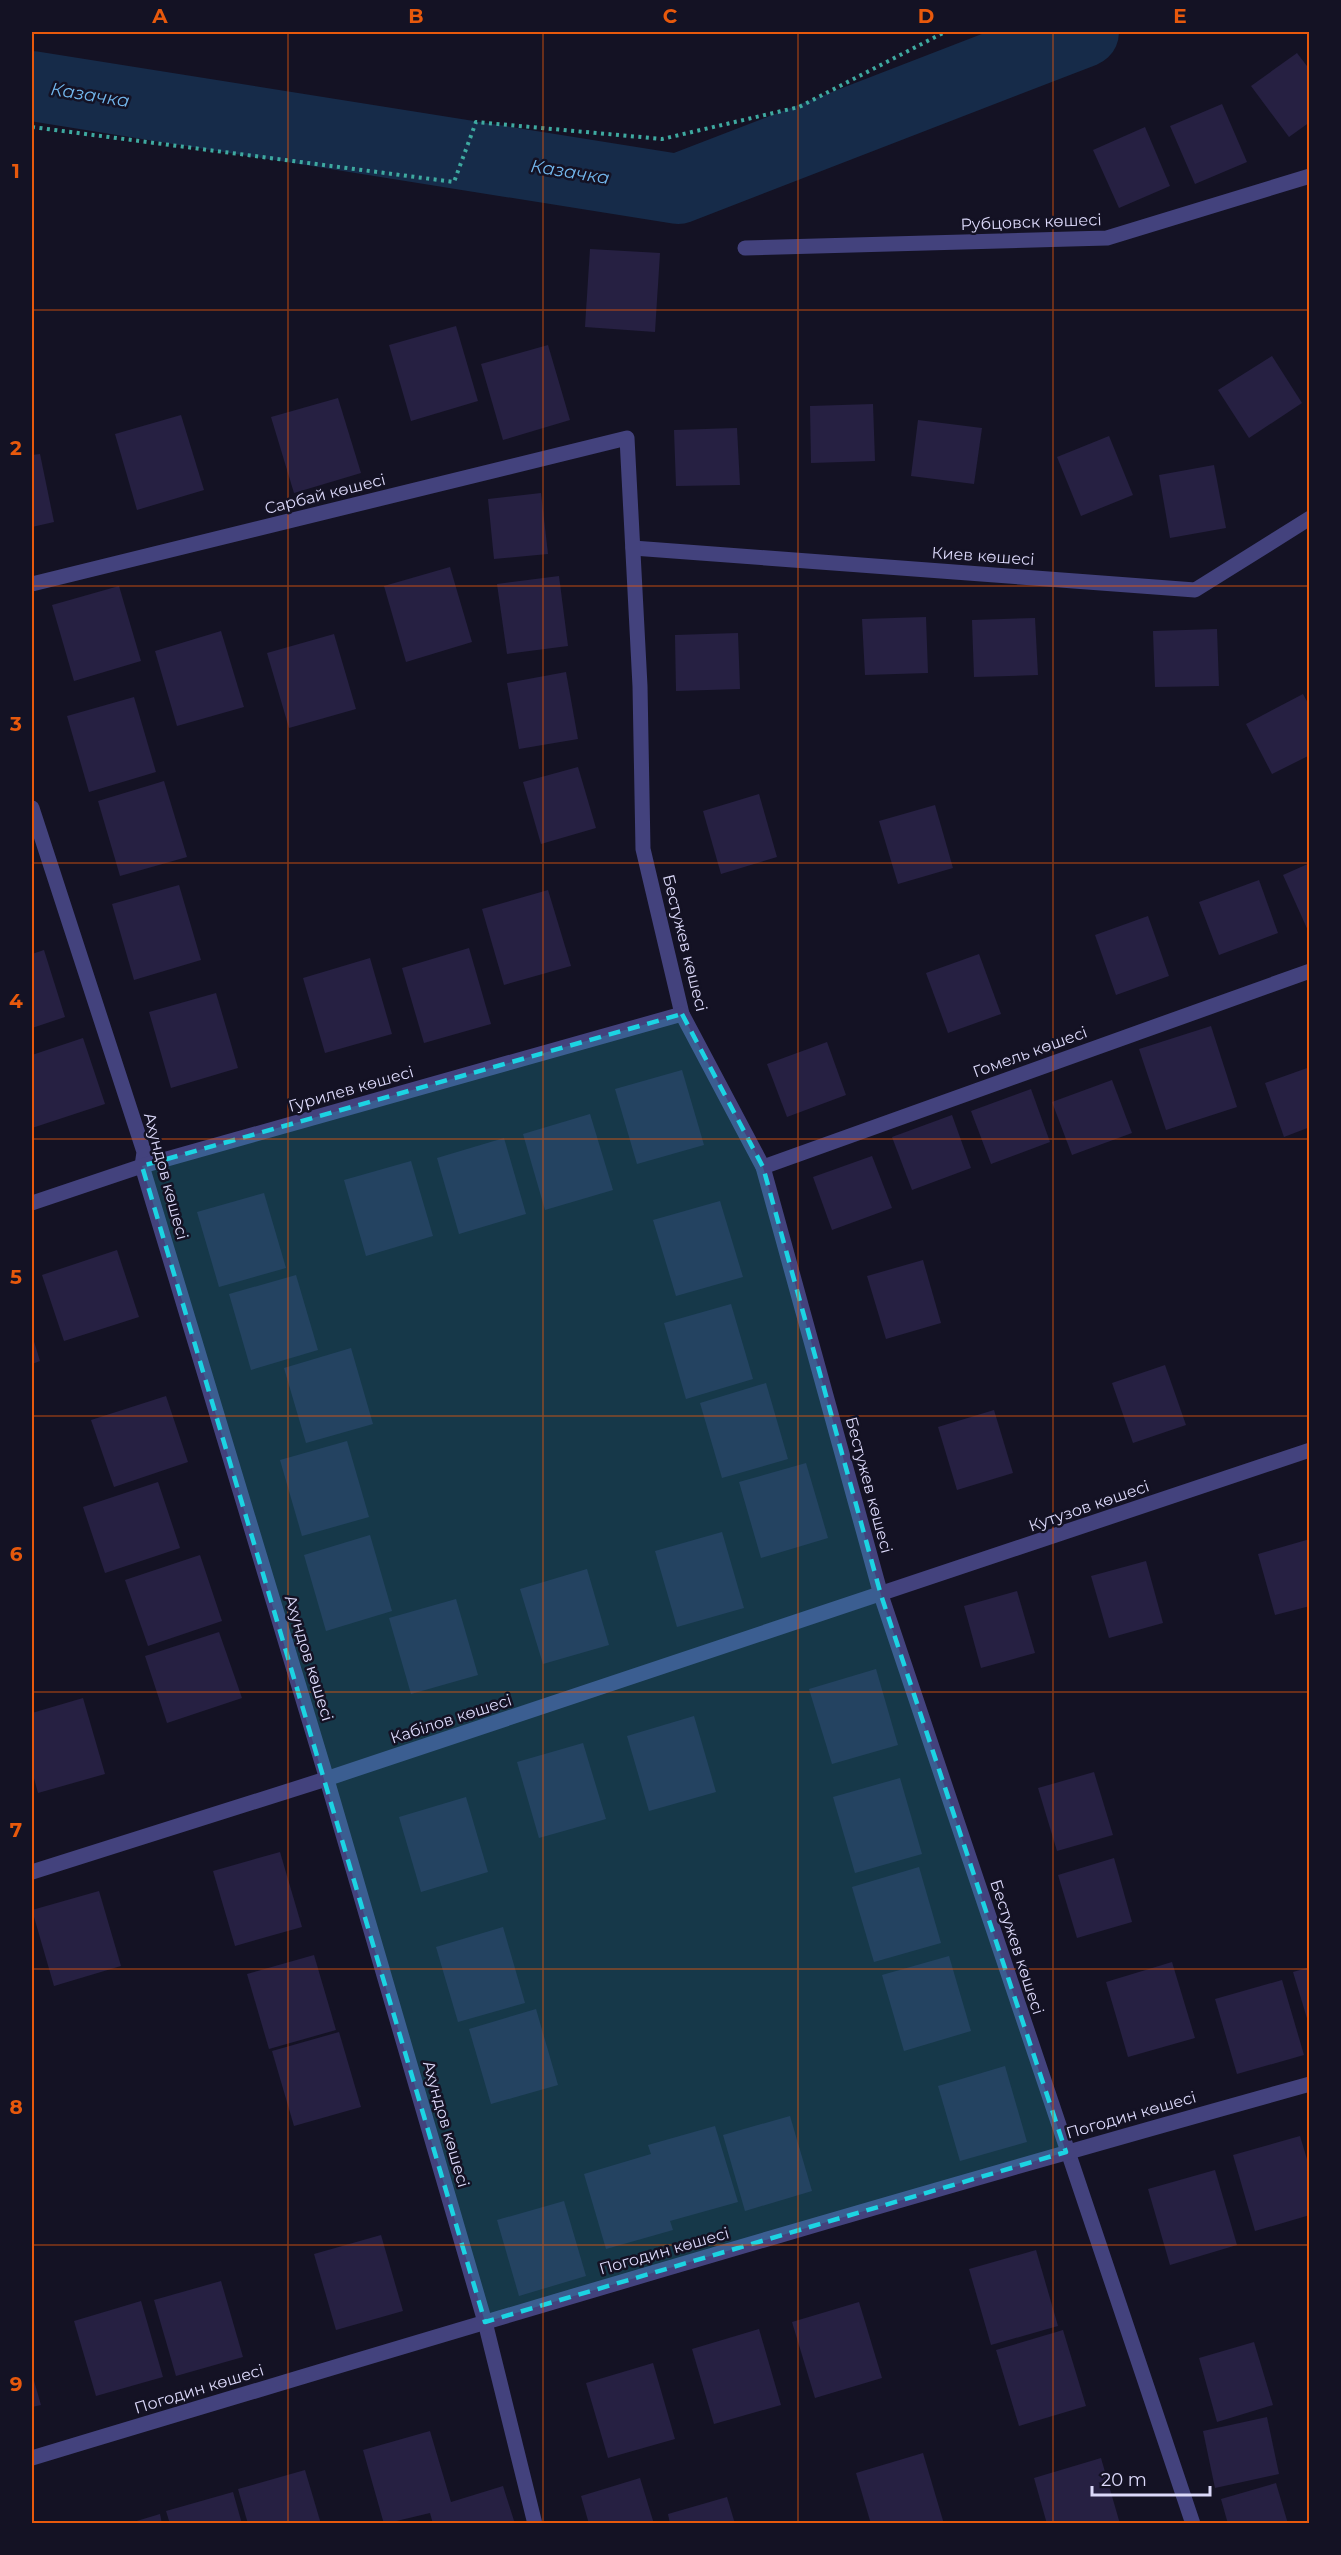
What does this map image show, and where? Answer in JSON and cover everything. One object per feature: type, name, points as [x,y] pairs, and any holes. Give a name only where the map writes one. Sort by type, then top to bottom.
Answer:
[{"type":"street","name":"Рубцовск көшесі","points":[[745,248],[1107,238],[1310,176]]},
{"type":"street","name":"Бестужев көшесі","points":[[627,438],[640,686],[643,849],[682,1014],[763,1167],[881,1595],[1066,2152],[1193,2523]]},
{"type":"street","name":"Сарбай көшесі","points":[[32,584],[627,438]]},
{"type":"street","name":"Киев көшесі","points":[[633,548],[1195,590],[1310,518]]},
{"type":"street","name":"Ахундов көшесі","points":[[32,808],[144,1152],[142,1166],[326,1779],[485,2322],[535,2523]]},
{"type":"street","name":"Гомель көшесі","points":[[763,1167],[1310,971]]},
{"type":"street","name":"Гурилев көшесі","points":[[32,1203],[142,1166],[682,1014]]},
{"type":"street","name":"Кутузов көшесі","points":[[881,1595],[1310,1450]]},
{"type":"street","name":"Кабілов көшесі","points":[[32,1872],[326,1779],[881,1595]]},
{"type":"street","name":"Погодин көшесі","points":[[32,2458],[485,2322],[1066,2152],[1310,2084]]},
{"type":"path","points":[[32,127],[454,182],[476,122],[662,139],[799,107],[945,32]]},
{"type":"highlighted area","points":[[682,1014],[763,1167],[881,1595],[1066,2152],[485,2322],[142,1166]]},
{"type":"building","points":[[1297,53],[1310,70],[1310,122],[1289,137],[1251,86]]},
{"type":"building","points":[[1222,104],[1247,162],[1195,184],[1170,126]]},
{"type":"building","points":[[1145,127],[1170,186],[1119,208],[1093,150]]},
{"type":"building","points":[[590,249],[660,253],[655,332],[585,327]]},
{"type":"building","points":[[456,326],[478,401],[411,421],[389,345]]},
{"type":"building","points":[[548,345],[570,420],[503,440],[481,364]]},
{"type":"building","points":[[1272,356],[1302,403],[1249,438],[1218,390]]},
{"type":"building","points":[[338,398],[361,473],[294,493],[271,417]]},
{"type":"building","points":[[873,404],[875,461],[811,463],[810,406]]},
{"type":"building","points":[[181,415],[204,490],[137,510],[115,434]]},
{"type":"building","points":[[918,420],[982,428],[974,484],[911,476]]},
{"type":"building","points":[[737,428],[740,485],[676,486],[674,430]]},
{"type":"building","points":[[1109,436],[1133,495],[1081,516],[1057,457]]},
{"type":"building","points":[[40,454],[54,522],[32,527],[32,455]]},
{"type":"building","points":[[1214,465],[1226,528],[1170,538],[1159,475]]},
{"type":"building","points":[[541,493],[548,554],[494,559],[488,499]]},
{"type":"building","points":[[450,567],[472,642],[406,662],[384,586]]},
{"type":"building","points":[[559,576],[568,646],[507,654],[497,584]]},
{"type":"building","points":[[119,586],[141,661],[74,681],[52,605]]},
{"type":"building","points":[[926,617],[928,673],[865,675],[862,619]]},
{"type":"building","points":[[1035,618],[1038,675],[974,677],[972,620]]},
{"type":"building","points":[[1217,629],[1219,686],[1155,687],[1153,631]]},
{"type":"building","points":[[221,631],[244,707],[177,726],[155,651]]},
{"type":"building","points":[[738,633],[740,689],[676,691],[675,635]]},
{"type":"building","points":[[334,634],[356,709],[289,728],[267,653]]},
{"type":"building","points":[[566,672],[578,739],[519,749],[507,683]]},
{"type":"building","points":[[1303,694],[1310,707],[1310,755],[1272,774],[1246,724]]},
{"type":"building","points":[[134,697],[156,772],[89,792],[67,716]]},
{"type":"building","points":[[578,767],[596,828],[541,844],[523,782]]},
{"type":"building","points":[[164,781],[187,857],[120,876],[98,801]]},
{"type":"building","points":[[759,794],[777,857],[721,874],[703,811]]},
{"type":"building","points":[[935,805],[953,868],[898,884],[879,821]]},
{"type":"building","points":[[1310,863],[1310,935],[1283,875]]},
{"type":"building","points":[[1259,880],[1278,933],[1219,955],[1199,902]]},
{"type":"building","points":[[179,885],[201,960],[134,980],[112,904]]},
{"type":"building","points":[[548,890],[571,966],[504,985],[482,909]]},
{"type":"building","points":[[1148,916],[1169,976],[1116,995],[1095,935]]},
{"type":"building","points":[[469,948],[491,1024],[424,1043],[402,968]]},
{"type":"building","points":[[44,950],[65,1017],[32,1028],[32,954]]},
{"type":"building","points":[[979,954],[1001,1014],[948,1033],[926,973]]},
{"type":"building","points":[[370,958],[392,1034],[325,1053],[303,978]]},
{"type":"building","points":[[216,993],[238,1068],[171,1088],[149,1012]]},
{"type":"building","points":[[1211,1026],[1237,1107],[1166,1130],[1139,1049]]},
{"type":"building","points":[[83,1038],[105,1104],[32,1128],[32,1055]]},
{"type":"building","points":[[827,1042],[846,1095],[787,1117],[767,1064]]},
{"type":"building","points":[[1310,1067],[1310,1127],[1284,1137],[1265,1083]]},
{"type":"building","points":[[682,1070],[704,1145],[637,1164],[615,1089]]},
{"type":"building","points":[[1112,1080],[1132,1133],[1072,1155],[1052,1102]]},
{"type":"building","points":[[1031,1089],[1050,1142],[991,1164],[971,1111]]},
{"type":"building","points":[[590,1114],[613,1190],[545,1210],[523,1134]]},
{"type":"building","points":[[952,1115],[971,1168],[912,1190],[892,1137]]},
{"type":"building","points":[[504,1138],[526,1214],[459,1234],[437,1158]]},
{"type":"building","points":[[872,1156],[892,1208],[832,1230],[813,1177]]},
{"type":"building","points":[[411,1161],[433,1236],[366,1256],[344,1180]]},
{"type":"building","points":[[264,1193],[286,1268],[219,1287],[197,1212]]},
{"type":"building","points":[[720,1201],[743,1277],[676,1296],[653,1220]]},
{"type":"building","points":[[117,1250],[139,1317],[64,1341],[42,1275]]},
{"type":"building","points":[[923,1260],[941,1323],[886,1339],[867,1276]]},
{"type":"building","points":[[296,1275],[318,1350],[251,1370],[229,1294]]},
{"type":"building","points":[[731,1304],[753,1379],[686,1399],[664,1323]]},
{"type":"building","points":[[32,1335],[40,1361],[32,1364]]},
{"type":"building","points":[[351,1348],[373,1424],[306,1443],[284,1368]]},
{"type":"building","points":[[1165,1365],[1186,1425],[1133,1443],[1112,1383]]},
{"type":"building","points":[[766,1383],[788,1459],[722,1478],[700,1403]]},
{"type":"building","points":[[166,1396],[188,1462],[114,1487],[91,1420]]},
{"type":"building","points":[[994,1410],[1013,1473],[957,1490],[938,1427]]},
{"type":"building","points":[[347,1441],[369,1517],[302,1536],[280,1460]]},
{"type":"building","points":[[806,1463],[828,1538],[761,1558],[739,1482]]},
{"type":"building","points":[[158,1482],[180,1548],[105,1573],[83,1507]]},
{"type":"building","points":[[722,1532],[744,1608],[677,1627],[655,1551]]},
{"type":"building","points":[[370,1535],[392,1611],[326,1631],[304,1555]]},
{"type":"building","points":[[1310,1539],[1310,1606],[1275,1615],[1258,1554]]},
{"type":"building","points":[[200,1555],[222,1621],[148,1646],[125,1580]]},
{"type":"building","points":[[1146,1561],[1163,1623],[1109,1638],[1091,1576]]},
{"type":"building","points":[[587,1569],[609,1645],[543,1664],[520,1589]]},
{"type":"building","points":[[1017,1591],[1035,1653],[981,1668],[964,1606]]},
{"type":"building","points":[[456,1599],[478,1675],[411,1694],[389,1618]]},
{"type":"building","points":[[219,1632],[242,1698],[167,1723],[145,1656]]},
{"type":"building","points":[[876,1669],[898,1745],[832,1764],[809,1689]]},
{"type":"building","points":[[83,1698],[105,1774],[38,1793],[32,1771],[32,1713]]},
{"type":"building","points":[[694,1716],[716,1792],[649,1811],[627,1736]]},
{"type":"building","points":[[583,1743],[606,1819],[539,1838],[517,1762]]},
{"type":"building","points":[[1094,1772],[1113,1835],[1057,1851],[1038,1788]]},
{"type":"building","points":[[900,1778],[922,1854],[855,1873],[833,1797]]},
{"type":"building","points":[[466,1797],[488,1872],[421,1892],[399,1817]]},
{"type":"building","points":[[280,1852],[302,1927],[235,1946],[213,1871]]},
{"type":"building","points":[[1114,1858],[1132,1922],[1077,1938],[1058,1875]]},
{"type":"building","points":[[919,1867],[941,1943],[874,1962],[852,1887]]},
{"type":"building","points":[[99,1891],[121,1966],[54,1986],[32,1910]]},
{"type":"building","points":[[503,1927],[525,2003],[458,2022],[436,1947]]},
{"type":"building","points":[[314,1955],[336,2030],[269,2049],[247,1974]]},
{"type":"building","points":[[949,1956],[971,2031],[904,2051],[882,1975]]},
{"type":"building","points":[[1172,1962],[1195,2038],[1128,2057],[1106,1982]]},
{"type":"building","points":[[1310,1967],[1310,2025],[1309,2025],[1293,1972]]},
{"type":"building","points":[[1282,1980],[1304,2055],[1237,2074],[1215,1999]]},
{"type":"building","points":[[536,2009],[558,2085],[491,2104],[469,2029]]},
{"type":"building","points":[[339,2032],[361,2107],[294,2126],[272,2051]]},
{"type":"building","points":[[1005,2066],[1027,2142],[960,2161],[938,2086]]},
{"type":"building","points":[[790,2116],[812,2191],[745,2211],[723,2135]]},
{"type":"building","points":[[715,2126],[738,2202],[670,2221],[673,2230],[606,2249],[584,2174],[651,2154],[648,2145]]},
{"type":"building","points":[[1300,2136],[1310,2169],[1310,2215],[1255,2231],[1233,2155]]},
{"type":"building","points":[[1215,2170],[1237,2245],[1170,2265],[1148,2189]]},
{"type":"building","points":[[564,2201],[586,2276],[519,2296],[497,2220]]},
{"type":"building","points":[[381,2235],[403,2311],[336,2330],[314,2254]]},
{"type":"building","points":[[1036,2250],[1058,2326],[991,2345],[969,2269]]},
{"type":"building","points":[[221,2281],[243,2357],[176,2376],[154,2300]]},
{"type":"building","points":[[141,2301],[163,2377],[96,2396],[74,2321]]},
{"type":"building","points":[[859,2302],[882,2378],[815,2398],[792,2322]]},
{"type":"building","points":[[759,2329],[781,2405],[714,2424],[692,2349]]},
{"type":"building","points":[[1063,2330],[1086,2406],[1019,2426],[996,2350]]},
{"type":"building","points":[[1254,2342],[1273,2405],[1217,2422],[1199,2358]]},
{"type":"building","points":[[653,2363],[675,2439],[608,2458],[586,2383]]},
{"type":"building","points":[[32,2374],[41,2405],[32,2407]]},
{"type":"building","points":[[1267,2417],[1279,2474],[1215,2488],[1203,2431]]},
{"type":"building","points":[[430,2431],[451,2502],[503,2486],[515,2524],[433,2524],[430,2513],[384,2524],[363,2450]]},
{"type":"building","points":[[923,2453],[944,2524],[871,2524],[856,2473]]},
{"type":"building","points":[[1101,2458],[1120,2524],[1047,2524],[1034,2478]]},
{"type":"building","points":[[305,2470],[321,2524],[248,2524],[238,2489]]},
{"type":"building","points":[[640,2478],[654,2524],[589,2524],[581,2496]]},
{"type":"building","points":[[1276,2483],[1288,2524],[1228,2524],[1221,2499]]},
{"type":"building","points":[[233,2492],[242,2524],[170,2524],[166,2511]]},
{"type":"building","points":[[727,2497],[735,2524],[670,2524],[668,2514]]},
{"type":"building","points":[[160,2514],[162,2524],[130,2524],[130,2523]]},
{"type":"waterway","name":"Казачка","points":[[32,86],[678,189],[1084,32]]}]
